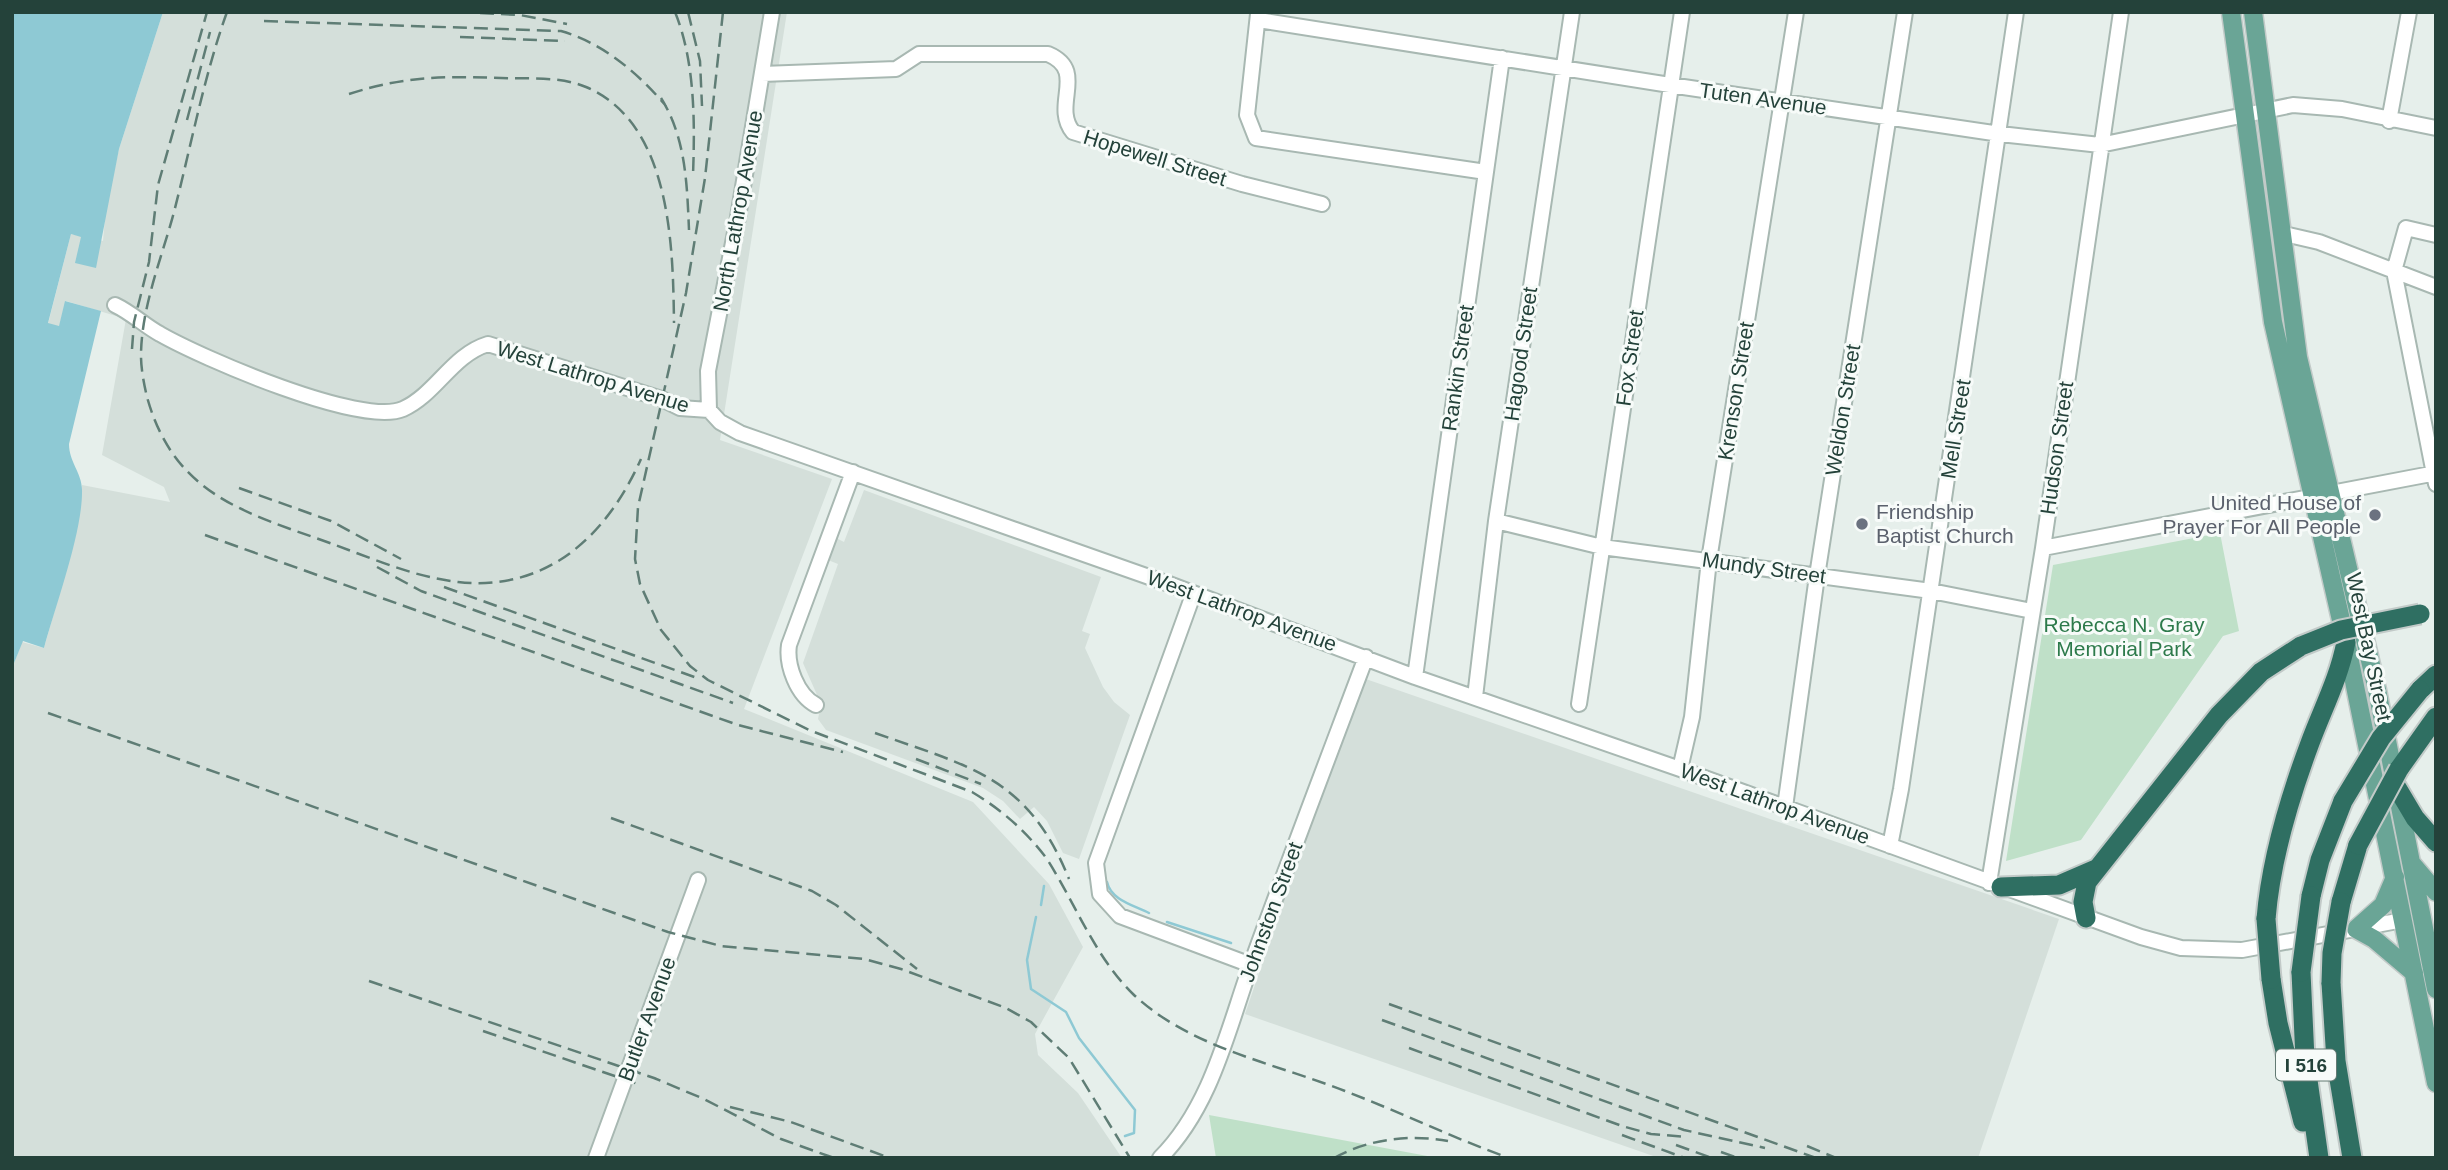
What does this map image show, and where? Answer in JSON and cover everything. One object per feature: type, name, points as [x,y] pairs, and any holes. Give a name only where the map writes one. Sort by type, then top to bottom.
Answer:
[{"type":"highway","points":[[2086,918],[2084,893],[2099,866],[2219,715],[2261,672],[2301,646],[2341,630],[2428,613]]},
{"type":"highway","points":[[2311,1158],[2278,1023],[2266,919],[2276,853],[2293,790],[2340,675],[2346,642]]},
{"type":"highway","name":"I 516","points":[[2319,1158],[2305,1059],[2301,972],[2311,896],[2320,860],[2343,801],[2381,738],[2420,690],[2436,675]]},
{"type":"highway","points":[[2436,717],[2398,778],[2415,818],[2436,842]]},
{"type":"highway","points":[[2414,752],[2436,741]]},
{"type":"highway","name":"I 516","points":[[2352,1158],[2331,1022],[2332,953],[2341,902],[2358,845],[2398,778]]},
{"type":"highway","points":[[1995,885],[2059,884],[2089,874],[2099,866]]},
{"type":"main road","name":"West Bay Street","points":[[2231,12],[2273,322],[2377,690],[2398,778],[2411,861],[2429,916],[2436,989]]},
{"type":"main road","name":"West Bay Street","points":[[2253,12],[2268,108],[2280,233],[2298,357],[2346,642],[2436,1083]]},
{"type":"main road","points":[[2411,861],[2436,892]]},
{"type":"main road","points":[[2395,877],[2383,905],[2356,929],[2374,939],[2414,973]]},
{"type":"main road","points":[[2403,920],[2429,916]]},
{"type":"street","name":"North Lathrop Avenue","points":[[709,410],[706,392],[708,371],[772,12]]},
{"type":"street","name":"Hagood Street","points":[[1475,697],[1496,522],[1573,12]]},
{"type":"street","name":"Fox Street","points":[[1579,704],[1682,12]]},
{"type":"street","name":"Krenson Street","points":[[1680,769],[1692,717],[1709,560],[1796,12]]},
{"type":"street","name":"Weldon Street","points":[[1785,807],[1817,576],[1905,12]]},
{"type":"street","name":"Mell Street","points":[[1890,846],[1931,591],[2016,12]]},
{"type":"street","name":"Hudson Street","points":[[1995,885],[2032,611],[2121,12]]},
{"type":"street","points":[[2389,121],[2409,12]]},
{"type":"street","name":"Tuten Avenue","points":[[1258,16],[1670,86],[1781,100],[2000,134],[2100,145],[2268,108],[2313,106],[2436,128]]},
{"type":"street","points":[[1258,16],[1247,114],[1256,138],[1486,172]]},
{"type":"street","name":"Hopewell Street","points":[[762,74],[896,69],[919,54],[1048,54],[1059,58],[1068,73],[1067,124],[1073,132],[1242,184],[1322,204]]},
{"type":"street","name":"Rankin Street","points":[[1415,677],[1502,58]]},
{"type":"street","points":[[2043,548],[2321,495],[2435,477],[2394,271],[2406,228],[2436,235]]},
{"type":"street","points":[[2280,233],[2319,242],[2436,287]]},
{"type":"street","name":"West Lathrop Avenue","points":[[115,306],[158,333],[215,361],[362,411],[390,412],[404,408],[464,357],[488,344],[649,395],[680,408],[709,410],[720,422],[740,433],[1366,657],[1415,677],[1680,769],[2086,918],[2180,948],[2211,951],[2275,946],[2403,920]]},
{"type":"street","points":[[816,705],[803,695],[789,665],[789,645],[853,472]]},
{"type":"street","name":"Mundy Street","points":[[1496,522],[1602,547],[1931,591],[2032,611]]},
{"type":"street","points":[[1193,595],[1096,863],[1096,881],[1100,894],[1120,916],[1251,965]]},
{"type":"street","name":"Johnston Street","points":[[1160,1158],[1183,1130],[1214,1072],[1366,657]]},
{"type":"street","name":"Butler Avenue","points":[[596,1158],[698,880]]},
{"type":"shaded area","points":[[163,12],[787,12],[720,440],[832,479],[744,709],[973,802],[1049,884],[1083,947],[1035,1034],[1038,1055],[1078,1093],[1122,1158],[12,1158],[12,668],[22,642],[44,648],[72,548],[82,485],[170,502],[164,487],[102,455],[126,319],[66,301],[59,327],[48,324],[71,234],[103,241],[106,206],[119,149]]},
{"type":"shaded area","points":[[864,490],[1101,577],[1082,631],[1090,634],[1085,648],[1103,687],[1114,702],[1130,715],[1079,859],[1063,853],[1047,821],[1034,807],[1020,819],[1003,801],[983,788],[826,730],[818,719],[821,704],[803,663],[838,564],[828,560],[836,538],[844,542]]},
{"type":"shaded area","points":[[1360,677],[2059,919],[1978,1158],[1659,1158],[1245,1014]]},
{"type":"green space","name":"Rebecca N. Gray Memorial Park","points":[[2220,533],[2239,631],[2223,636],[2081,840],[2006,861],[2053,565]]},
{"type":"green space","points":[[1209,1115],[1438,1158],[1216,1158]]},
{"type":"water","points":[[12,12],[163,12],[119,149],[96,268],[75,263],[81,237],[71,234],[48,323],[59,326],[65,301],[101,311],[69,444],[82,490],[73,547],[44,648],[23,641],[12,668]]},
{"type":"waterway","points":[[1107,882],[1118,898],[1149,913]]},
{"type":"waterway","points":[[1041,905],[1044,886]]},
{"type":"waterway","points":[[1036,917],[1027,960],[1031,989],[1066,1012],[1079,1038],[1135,1110],[1134,1133],[1125,1136]]},
{"type":"waterway","points":[[1167,922],[1231,943]]},
{"type":"railway","points":[[132,349],[134,322],[149,262],[158,185],[207,12]]},
{"type":"railway","points":[[227,12],[211,61],[174,212],[153,283],[142,338],[144,382],[159,430],[175,456],[194,478],[240,509],[391,566],[458,582],[490,583],[520,578],[546,568],[570,553],[592,534],[611,512],[641,459]]},
{"type":"railway","points":[[459,12],[520,15],[567,24]]},
{"type":"railway","points":[[675,12],[682,31],[690,71],[694,134],[693,175]]},
{"type":"railway","points":[[688,12],[700,61],[702,106]]},
{"type":"railway","points":[[723,12],[705,178],[686,293],[638,507],[635,559],[640,584],[661,630],[690,666],[708,680],[809,730],[972,792],[993,806],[1022,830],[1047,859],[1096,947],[1120,979],[1156,1013],[1180,1028],[1206,1041],[1345,1091],[1509,1158]]},
{"type":"railway","points":[[264,21],[561,31],[605,51],[644,82],[666,106]]},
{"type":"railway","points":[[187,120],[210,32]]},
{"type":"railway","points":[[460,37],[565,41]]},
{"type":"railway","points":[[349,94],[424,78],[544,79],[576,83],[614,104],[635,128],[651,157],[662,189],[672,258],[674,323]]},
{"type":"railway","points":[[661,98],[676,129],[684,162],[689,230]]},
{"type":"railway","points":[[239,488],[331,521],[401,559]]},
{"type":"railway","points":[[205,535],[738,725],[843,752]]},
{"type":"railway","points":[[377,567],[421,591],[733,703]]},
{"type":"railway","points":[[444,587],[697,678]]},
{"type":"railway","points":[[48,713],[668,932],[721,946],[864,959],[901,969],[1006,1008],[1031,1022],[1069,1058],[1130,1158]]},
{"type":"railway","points":[[875,733],[968,767],[993,780],[1015,797],[1035,818],[1053,845],[1069,879]]},
{"type":"railway","points":[[916,759],[981,784]]},
{"type":"railway","points":[[611,818],[812,891],[836,905],[917,969]]},
{"type":"railway","points":[[369,981],[654,1078],[704,1099],[781,1139],[834,1158]]},
{"type":"railway","points":[[1389,1004],[1816,1158]]},
{"type":"railway","points":[[1382,1020],[1684,1130],[1765,1148]]},
{"type":"railway","points":[[483,1031],[638,1084]]},
{"type":"railway","points":[[1409,1048],[1622,1126],[1651,1134],[1687,1137]]},
{"type":"railway","points":[[730,1107],[791,1122],[890,1158]]},
{"type":"railway","points":[[1622,1135],[1685,1158]]},
{"type":"railway","points":[[1334,1158],[1375,1142],[1404,1138],[1448,1141]]},
{"type":"railway","points":[[1676,1145],[1712,1158]]},
{"type":"railway","points":[[1807,1146],[1836,1158]]},
{"type":"railway","points":[[1721,1152],[1738,1158]]},
{"type":"place","name":"United House of Prayer For All People","points":[[2375,515]]},
{"type":"place","name":"Friendship Baptist Church","points":[[1862,524]]}]
